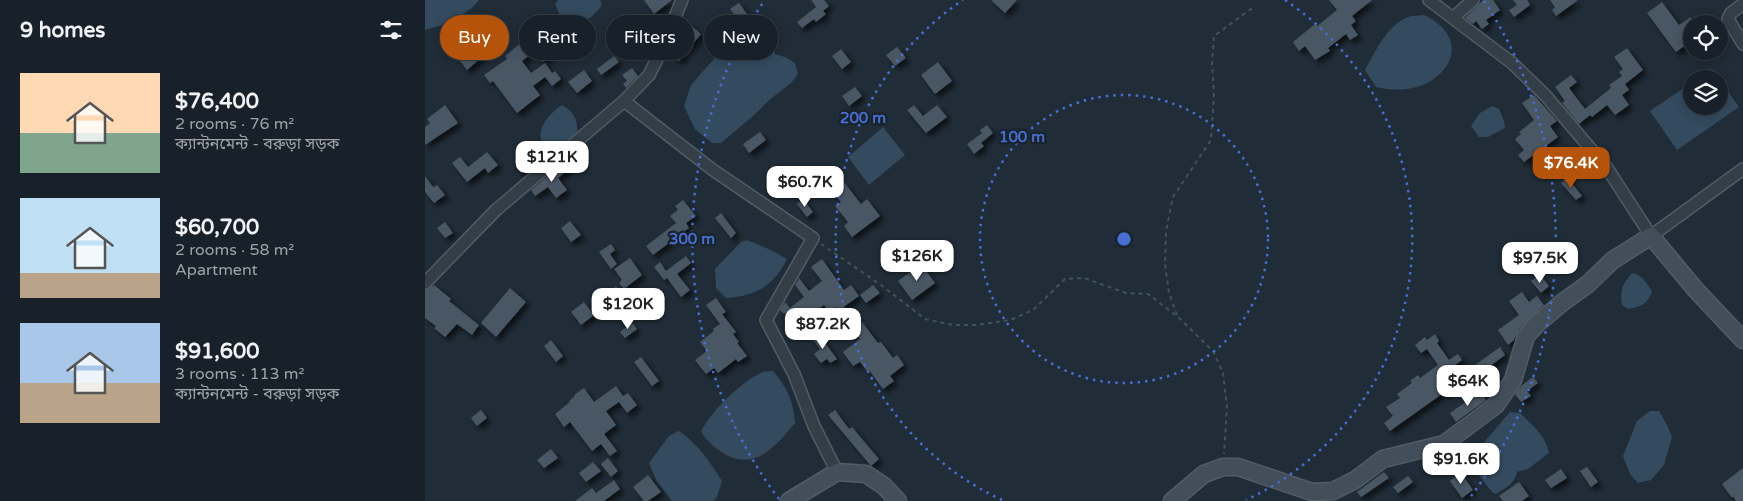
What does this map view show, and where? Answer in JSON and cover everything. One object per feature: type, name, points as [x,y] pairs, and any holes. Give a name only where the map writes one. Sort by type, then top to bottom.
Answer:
[{"type":"main road","points":[[1172,501],[1204,474],[1223,467],[1238,466],[1313,492],[1333,491],[1355,480],[1383,459],[1444,444],[1496,404],[1513,380],[1526,336],[1538,323],[1588,284],[1613,260],[1651,236],[1695,289],[1743,340]]},
{"type":"main road","points":[[789,501],[837,472],[866,474],[884,486],[898,501]]},
{"type":"street","points":[[425,283],[496,210],[624,101],[649,75],[682,0]]},
{"type":"street","points":[[1429,0],[1512,63],[1545,95],[1607,168],[1651,236],[1743,169]]},
{"type":"street","points":[[1453,18],[1473,0]]},
{"type":"street","points":[[1743,4],[1731,13],[1728,18],[1743,44]]},
{"type":"street","points":[[624,101],[713,170],[813,238],[766,320],[794,374],[814,426],[837,472]]},
{"type":"path","points":[[1177,318],[1169,293],[1165,264],[1166,231],[1173,197],[1211,140],[1214,36],[1255,6]]},
{"type":"path","points":[[813,238],[881,285],[925,319],[953,324],[977,325],[1010,320],[1033,310],[1065,279],[1083,278],[1126,293],[1148,294],[1213,351],[1223,373],[1227,407],[1223,467]]},
{"type":"water","points":[[425,0],[479,0],[472,8],[461,15],[440,15],[440,26],[425,30]]},
{"type":"water","points":[[558,0],[600,0],[602,5],[593,15],[560,15],[555,4]]},
{"type":"water","points":[[1424,15],[1444,29],[1449,38],[1452,47],[1447,66],[1429,82],[1417,87],[1396,90],[1376,87],[1365,70],[1382,40],[1400,21],[1410,16]]},
{"type":"water","points":[[778,55],[795,63],[798,74],[791,83],[721,143],[712,143],[695,129],[684,106],[691,85],[713,60],[778,60]]},
{"type":"water","points":[[1683,88],[1683,115],[1727,115],[1677,150],[1650,111]]},
{"type":"water","points":[[1728,92],[1739,107],[1728,115]]},
{"type":"water","points":[[562,105],[574,116],[577,123],[577,132],[560,148],[546,150],[541,137],[543,125],[546,119]]},
{"type":"water","points":[[1492,106],[1499,109],[1505,128],[1488,137],[1479,137],[1471,126],[1480,113]]},
{"type":"water","points":[[883,127],[905,155],[869,185],[848,157]]},
{"type":"water","points":[[747,240],[787,259],[776,276],[763,288],[746,295],[726,298],[716,288],[715,269],[741,242]]},
{"type":"water","points":[[1632,273],[1641,277],[1652,291],[1643,304],[1628,309],[1622,305],[1621,294],[1624,284]]},
{"type":"water","points":[[773,371],[789,395],[795,423],[773,447],[755,458],[737,459],[721,452],[701,432],[705,424],[718,407],[736,390],[762,372]]},
{"type":"water","points":[[1650,411],[1659,411],[1672,437],[1664,465],[1651,480],[1638,483],[1630,474],[1623,456],[1637,421]]},
{"type":"water","points":[[1510,412],[1520,413],[1534,426],[1545,441],[1549,453],[1528,469],[1517,472],[1512,482],[1496,494],[1492,492],[1477,473],[1478,457],[1485,441]]},
{"type":"water","points":[[679,431],[698,448],[722,481],[717,497],[713,501],[672,501],[657,482],[649,463],[669,436]]},
{"type":"building","points":[[644,0],[672,0],[654,14]]},
{"type":"building","points":[[811,0],[824,0],[829,6],[823,11],[826,14],[816,22],[814,19],[802,28],[797,22],[816,7]]},
{"type":"building","points":[[991,0],[1017,0],[1005,13]]},
{"type":"building","points":[[1329,0],[1372,0],[1352,16],[1356,21],[1351,25],[1358,35],[1350,40],[1346,34],[1328,48],[1330,51],[1315,60],[1305,46],[1299,51],[1293,42],[1315,24],[1317,26],[1337,10]]},
{"type":"building","points":[[1483,0],[1493,0],[1500,10],[1486,20],[1489,24],[1482,29],[1476,21],[1473,24],[1465,18]]},
{"type":"building","points":[[1513,0],[1527,0],[1530,5],[1514,17],[1509,10],[1517,5]]},
{"type":"building","points":[[1550,0],[1578,0],[1556,16],[1552,10],[1555,7]]},
{"type":"building","points":[[1662,2],[1679,25],[1683,22],[1683,47],[1676,52],[1647,13]]},
{"type":"building","points":[[739,3],[747,14],[734,15],[730,9]]},
{"type":"building","points":[[694,28],[701,34],[694,43]]},
{"type":"building","points":[[519,45],[519,60],[523,60],[522,61],[531,73],[545,63],[552,73],[555,71],[561,79],[552,86],[545,77],[533,86],[540,95],[517,113],[493,81],[490,83],[484,75],[506,60],[509,60],[509,53]]},
{"type":"building","points":[[897,47],[906,58],[895,66],[886,55]]},
{"type":"building","points":[[1627,48],[1643,70],[1625,84],[1629,90],[1622,95],[1629,105],[1615,115],[1607,105],[1592,117],[1590,115],[1579,124],[1562,103],[1565,101],[1555,87],[1571,75],[1577,82],[1569,88],[1585,109],[1611,88],[1609,85],[1622,76],[1619,72],[1623,69],[1614,57]]},
{"type":"building","points":[[841,49],[851,62],[842,69],[832,56]]},
{"type":"building","points":[[460,60],[478,60],[467,70]]},
{"type":"building","points":[[609,60],[617,60],[619,62],[601,75],[597,69]]},
{"type":"building","points":[[938,62],[952,81],[935,94],[921,75]]},
{"type":"building","points":[[632,68],[638,76],[626,88],[623,84],[627,81],[622,75]]},
{"type":"building","points":[[584,70],[592,81],[577,93],[568,82]]},
{"type":"building","points":[[855,87],[862,96],[849,106],[842,96]]},
{"type":"building","points":[[1534,95],[1557,121],[1550,126],[1558,137],[1524,162],[1518,155],[1524,150],[1515,139],[1521,134],[1519,132],[1534,120],[1522,103]]},
{"type":"building","points":[[445,105],[458,123],[425,145],[425,127],[430,123],[427,119]]},
{"type":"building","points":[[914,105],[923,116],[937,105],[947,117],[926,133],[907,110]]},
{"type":"building","points":[[987,125],[993,133],[981,143],[984,146],[974,154],[967,144],[982,133],[980,130]]},
{"type":"building","points":[[760,132],[766,140],[749,153],[743,144]]},
{"type":"building","points":[[539,147],[547,157],[521,173],[516,167]]},
{"type":"building","points":[[487,152],[498,165],[488,173],[485,168],[467,182],[452,163],[460,157],[468,167]]},
{"type":"building","points":[[563,163],[568,170],[558,178],[567,190],[556,198],[548,187],[535,196],[531,190]]},
{"type":"building","points":[[425,176],[433,187],[437,185],[445,195],[434,203],[425,192]]},
{"type":"building","points":[[1567,177],[1582,196],[1576,200],[1561,183]]},
{"type":"building","points":[[844,182],[861,204],[867,199],[880,216],[852,237],[844,226],[848,222],[835,206],[841,202],[832,191]]},
{"type":"building","points":[[803,199],[813,212],[807,217],[797,204]]},
{"type":"building","points":[[683,200],[696,216],[686,223],[689,228],[653,255],[646,246],[676,223],[670,216],[678,210],[675,206]]},
{"type":"building","points":[[721,213],[736,233],[731,238],[715,218]]},
{"type":"building","points":[[570,221],[581,235],[571,242],[561,228]]},
{"type":"building","points":[[445,222],[453,233],[445,238],[437,228]]},
{"type":"building","points":[[611,244],[615,250],[610,254],[617,264],[611,269],[599,252]]},
{"type":"building","points":[[686,256],[691,263],[677,274],[690,290],[681,297],[667,278],[664,280],[654,267],[660,262],[666,271]]},
{"type":"building","points":[[630,258],[642,275],[624,289],[619,283],[622,280],[614,269]]},
{"type":"building","points":[[822,259],[844,290],[851,285],[859,296],[838,311],[836,307],[829,312],[824,305],[796,324],[787,312],[784,314],[780,310],[785,302],[790,308],[804,297],[795,285],[799,278],[809,291],[822,281],[811,267]]},
{"type":"building","points":[[921,264],[935,283],[912,300],[898,281]]},
{"type":"building","points":[[1540,275],[1549,286],[1541,293],[1531,281]]},
{"type":"building","points":[[434,285],[451,299],[449,301],[479,325],[472,335],[457,324],[445,337],[434,328],[436,326],[425,318],[425,290]]},
{"type":"building","points":[[873,285],[880,293],[866,303],[860,295]]},
{"type":"building","points":[[616,286],[627,300],[614,310],[604,296]]},
{"type":"building","points":[[510,288],[526,302],[496,337],[481,323]]},
{"type":"building","points":[[1522,292],[1529,302],[1537,296],[1544,305],[1519,329],[1514,340],[1508,345],[1498,330],[1519,315],[1509,301]]},
{"type":"building","points":[[716,298],[726,312],[722,314],[736,332],[733,334],[739,342],[737,343],[747,356],[738,362],[736,359],[718,373],[714,368],[706,374],[695,360],[707,351],[700,342],[720,324],[706,305]]},
{"type":"building","points":[[584,302],[594,315],[581,325],[571,312]]},
{"type":"building","points":[[862,322],[878,343],[881,342],[893,358],[897,355],[904,365],[890,376],[894,381],[883,389],[869,370],[867,371],[860,362],[853,366],[843,352],[860,339],[853,329]]},
{"type":"building","points":[[632,323],[637,329],[625,338],[620,332]]},
{"type":"building","points":[[816,331],[837,359],[830,363],[827,359],[821,363],[814,354],[820,349],[810,336]]},
{"type":"building","points":[[1435,334],[1439,341],[1437,343],[1449,360],[1458,354],[1462,360],[1440,376],[1449,389],[1390,431],[1384,423],[1393,416],[1386,407],[1400,398],[1397,394],[1412,383],[1410,381],[1418,375],[1420,378],[1438,365],[1427,349],[1421,353],[1415,345],[1425,337],[1427,340]]},
{"type":"building","points":[[551,340],[563,356],[556,362],[544,346]]},
{"type":"building","points":[[1500,347],[1505,355],[1490,366],[1500,381],[1492,388],[1475,365]]},
{"type":"building","points":[[641,357],[659,381],[652,386],[634,362]]},
{"type":"building","points":[[1533,377],[1538,383],[1527,391],[1531,396],[1521,402],[1515,394],[1521,386]]},
{"type":"building","points":[[616,386],[623,396],[628,393],[637,405],[627,413],[619,402],[606,411],[616,425],[604,434],[617,451],[610,456],[601,444],[592,451],[570,422],[564,427],[555,414],[584,388],[594,402]]},
{"type":"building","points":[[1480,392],[1486,400],[1456,422],[1450,413]]},
{"type":"building","points":[[481,410],[487,418],[477,426],[471,418]]},
{"type":"building","points":[[835,410],[849,429],[852,427],[879,459],[871,466],[828,415]]},
{"type":"building","points":[[551,449],[558,458],[544,468],[537,460]]},
{"type":"building","points":[[608,458],[618,471],[611,477],[601,464]]},
{"type":"building","points":[[593,462],[601,471],[586,482],[579,473]]},
{"type":"building","points":[[1587,467],[1598,482],[1591,487],[1580,471]]},
{"type":"building","points":[[1743,468],[1743,501],[1736,501],[1722,484]]},
{"type":"building","points":[[1561,469],[1567,478],[1551,488],[1545,480]]},
{"type":"building","points":[[1384,472],[1389,478],[1361,497],[1357,492]]},
{"type":"building","points":[[1461,473],[1473,490],[1462,498],[1450,481]]},
{"type":"building","points":[[648,475],[661,492],[648,501],[644,501],[633,487]]},
{"type":"building","points":[[1408,476],[1413,482],[1398,493],[1393,487]]},
{"type":"building","points":[[614,480],[620,489],[604,501],[575,501],[592,488],[596,493]]},
{"type":"building","points":[[1519,482],[1529,496],[1522,501],[1503,501],[1499,496]]}]
